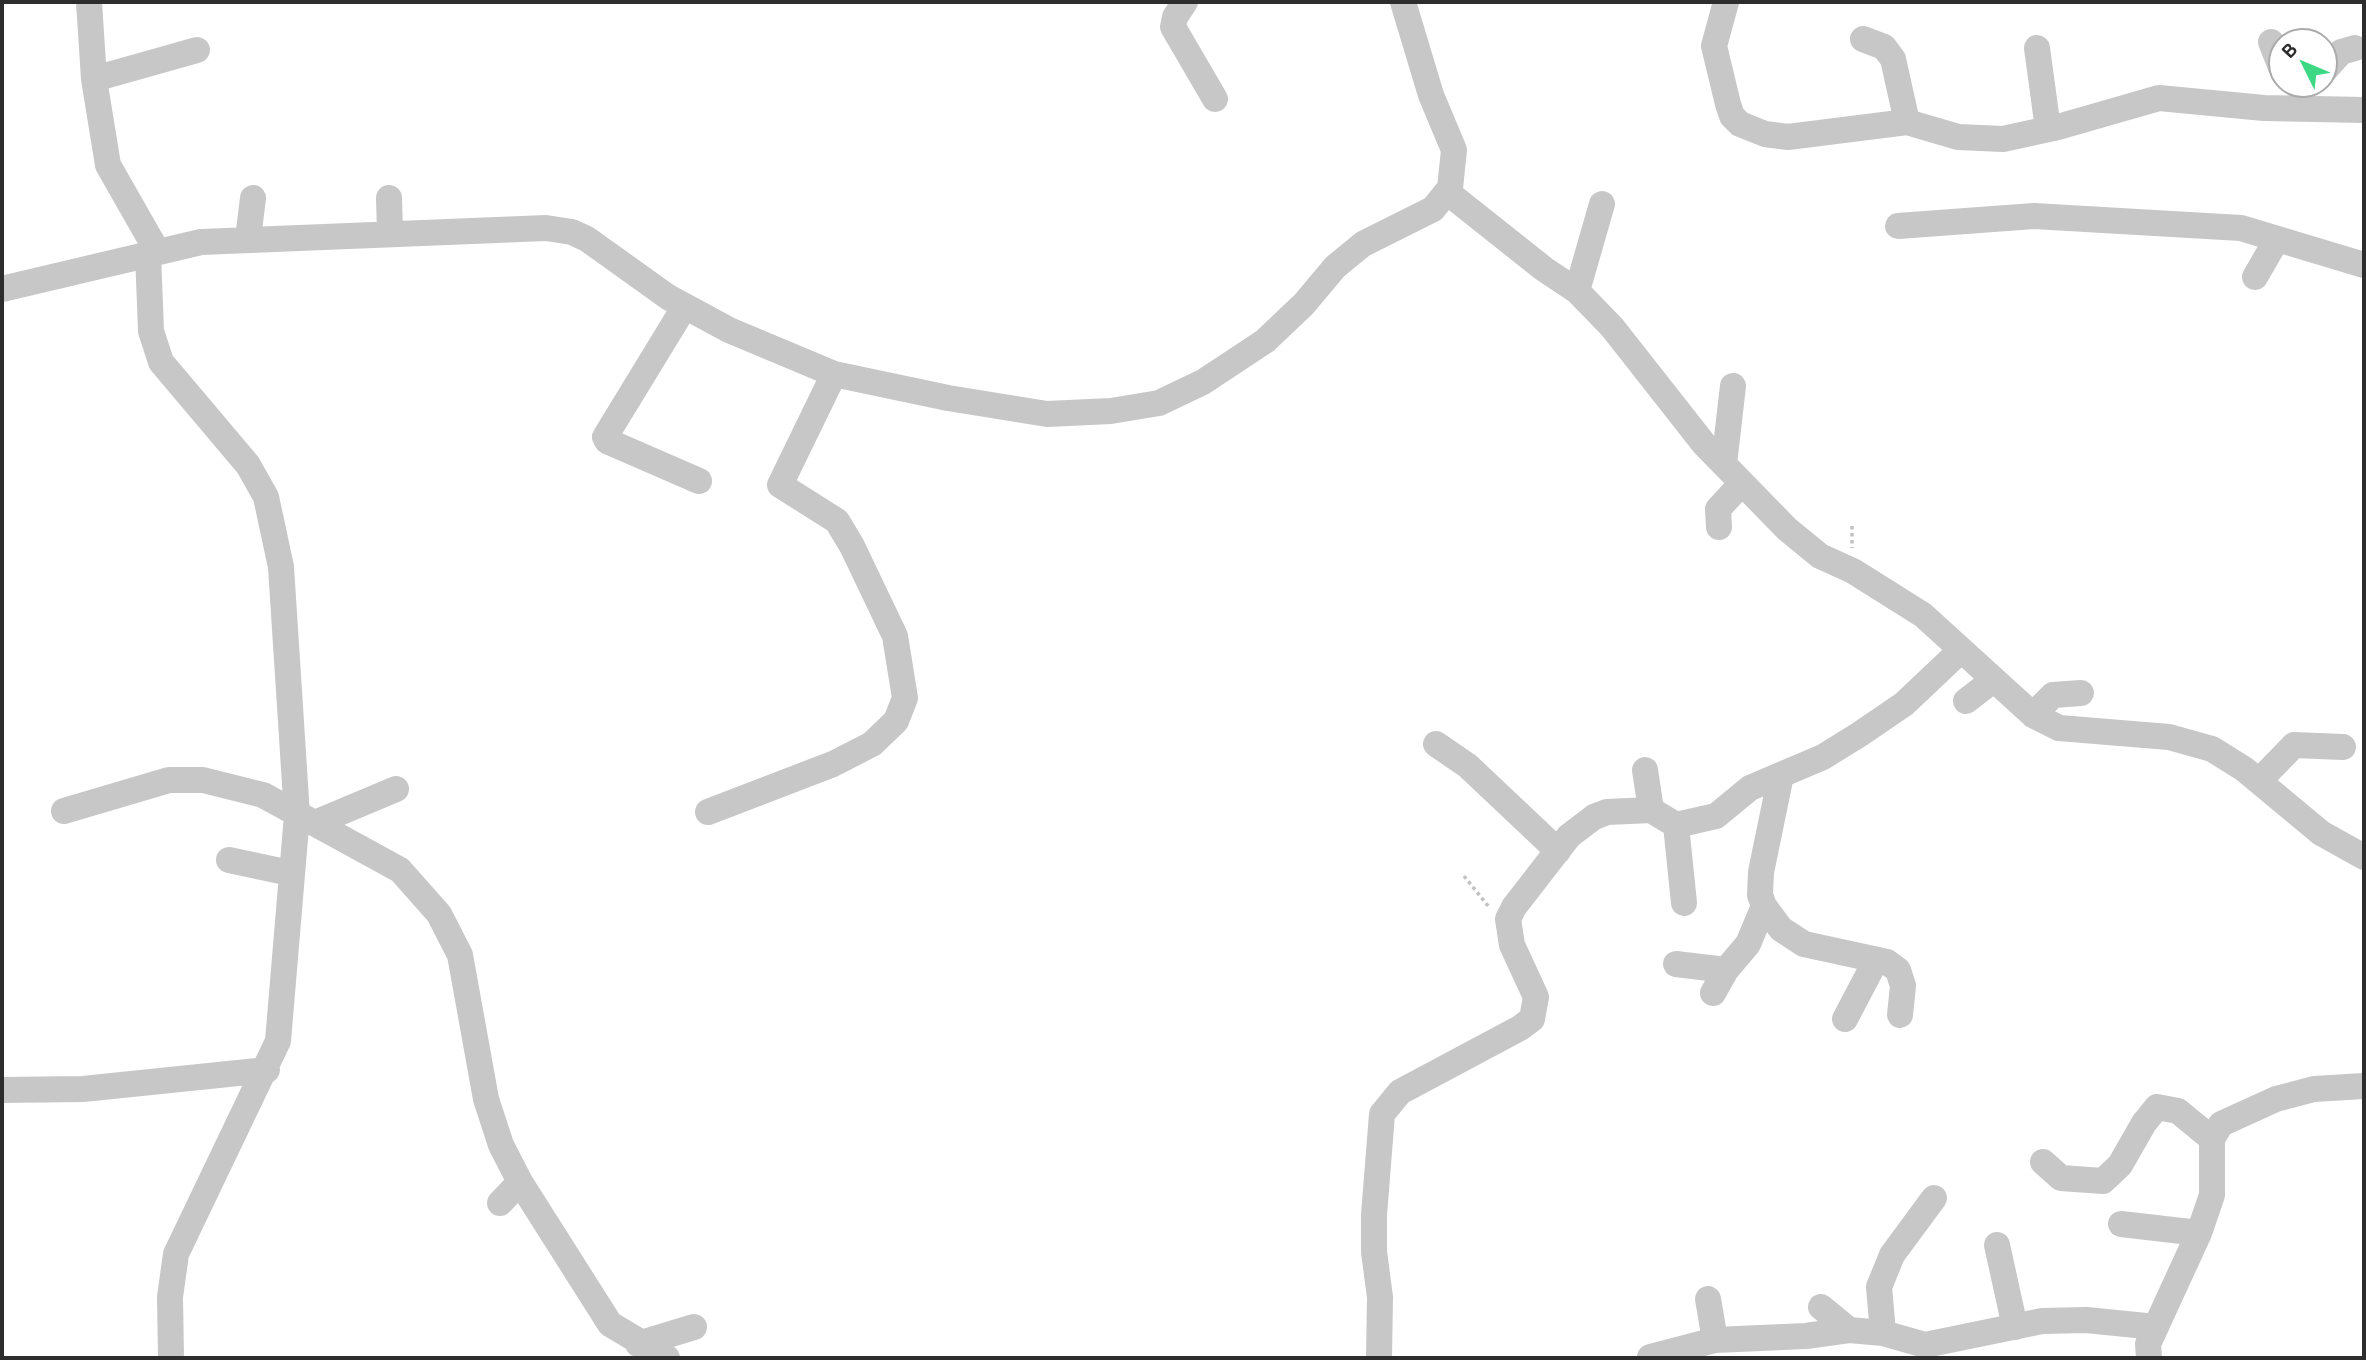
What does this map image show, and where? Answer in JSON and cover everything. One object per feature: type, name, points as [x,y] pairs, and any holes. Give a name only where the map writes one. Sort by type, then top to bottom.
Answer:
[{"type":"street","points":[[89,2],[94,79],[108,165],[152,252],[151,331],[161,362],[248,465],[266,497],[281,567],[306,819],[290,873],[282,1017],[278,1041],[267,1070],[176,1254],[170,1297],[171,1358]]},
{"type":"street","points":[[1185,2],[1172,27],[1214,99]]},
{"type":"street","points":[[2,289],[201,242],[350,238],[390,233],[512,229],[572,232],[614,256],[685,306],[729,330],[834,374],[948,398],[1047,414],[1111,411],[1159,403],[1203,382],[1265,341],[1304,304],[1335,267],[1363,244],[1433,209],[1447,192],[1452,175],[1454,150],[1431,95],[1403,2]]},
{"type":"street","points":[[1726,2],[1714,46],[1728,104],[1732,116],[1740,124],[1765,134],[1788,137],[1907,122],[1958,137],[1992,139],[2048,129],[2159,98],[2215,105],[2284,98]]},
{"type":"street","points":[[1863,39],[1884,47],[1893,59],[1907,122]]},
{"type":"street","points":[[2037,47],[2048,129]]},
{"type":"street","points":[[2338,55],[2355,48]]},
{"type":"street","points":[[94,79],[197,50]]},
{"type":"street","points":[[2313,98],[2364,110]]},
{"type":"street","points":[[1447,192],[1544,269],[1577,291],[1612,327],[1733,473],[1787,529],[1820,556],[1853,571],[1923,615],[1959,652],[2033,715],[2059,728],[2169,737],[2212,749],[2259,780],[2321,833],[2364,857]]},
{"type":"street","points":[[248,239],[253,198]]},
{"type":"street","points":[[389,198],[390,233]]},
{"type":"street","points":[[1577,291],[1602,204]]},
{"type":"street","points":[[1898,226],[2034,216],[2241,228],[2364,265]]},
{"type":"street","points":[[2255,277],[2277,239]]},
{"type":"street","points":[[685,306],[605,437],[607,441],[699,481]]},
{"type":"street","points":[[708,812],[833,764],[872,744],[896,721],[905,698],[895,636],[852,546],[837,521],[780,485],[834,374]]},
{"type":"street","points":[[1719,527],[1718,509],[1733,473],[1733,386]]},
{"type":"street","points":[[1380,1358],[1380,1297],[1374,1252],[1374,1215],[1382,1114],[1400,1092],[1532,1019],[1536,997],[1512,945],[1508,919],[1514,907],[1569,836],[1594,817],[1607,812],[1651,810],[1676,825],[1716,816],[1750,788],[1823,757],[1860,734],[1904,704],[1959,652]]},
{"type":"street","points":[[1966,701],[1992,681]]},
{"type":"street","points":[[2033,715],[2053,695],[2081,694]]},
{"type":"street","points":[[1436,744],[1468,766],[1558,851]]},
{"type":"street","points":[[2259,780],[2294,745],[2343,747]]},
{"type":"street","points":[[1645,769],[1651,810]]},
{"type":"street","points":[[1782,775],[1761,872],[1760,895],[1764,906],[1781,929],[1804,944],[1876,960],[1898,970],[1903,986],[1900,1015]]},
{"type":"street","points":[[64,811],[169,780],[187,778],[263,795],[400,870],[439,914],[460,955],[486,1099],[500,1145],[520,1182],[610,1324],[638,1344],[667,1358]]},
{"type":"street","points":[[306,819],[396,789]]},
{"type":"street","points":[[1676,825],[1684,903]]},
{"type":"street","points":[[229,860],[290,873]]},
{"type":"street","points":[[1713,993],[1726,970],[1748,944],[1764,906]]},
{"type":"street","points":[[1845,1019],[1876,960]]},
{"type":"street","points":[[1676,964],[1726,970]]},
{"type":"street","points":[[2,1090],[83,1089],[267,1070]]},
{"type":"street","points":[[2149,1358],[2148,1344],[2199,1233],[2211,1195],[2212,1139],[2221,1125],[2276,1100],[2314,1089],[2364,1086]]},
{"type":"street","points":[[2043,1162],[2061,1178],[2103,1181],[2120,1165],[2144,1123],[2157,1107],[2178,1111],[2212,1139]]},
{"type":"street","points":[[500,1203],[520,1182]]},
{"type":"street","points":[[1883,1333],[1879,1287],[1892,1255],[1934,1198]]},
{"type":"street","points":[[2121,1224],[2199,1233]]},
{"type":"street","points":[[1997,1244],[2015,1327]]},
{"type":"street","points":[[1705,1347],[1708,1298]]},
{"type":"street","points":[[1821,1307],[1849,1330]]},
{"type":"street","points":[[1650,1357],[1705,1347],[1849,1330],[1883,1333],[1913,1351],[1926,1345],[2042,1321],[2086,1320],[2156,1326]]},
{"type":"street","points":[[638,1344],[694,1327]]},
{"type":"path","points":[[1464,876],[1493,911],[1508,919]]}]
